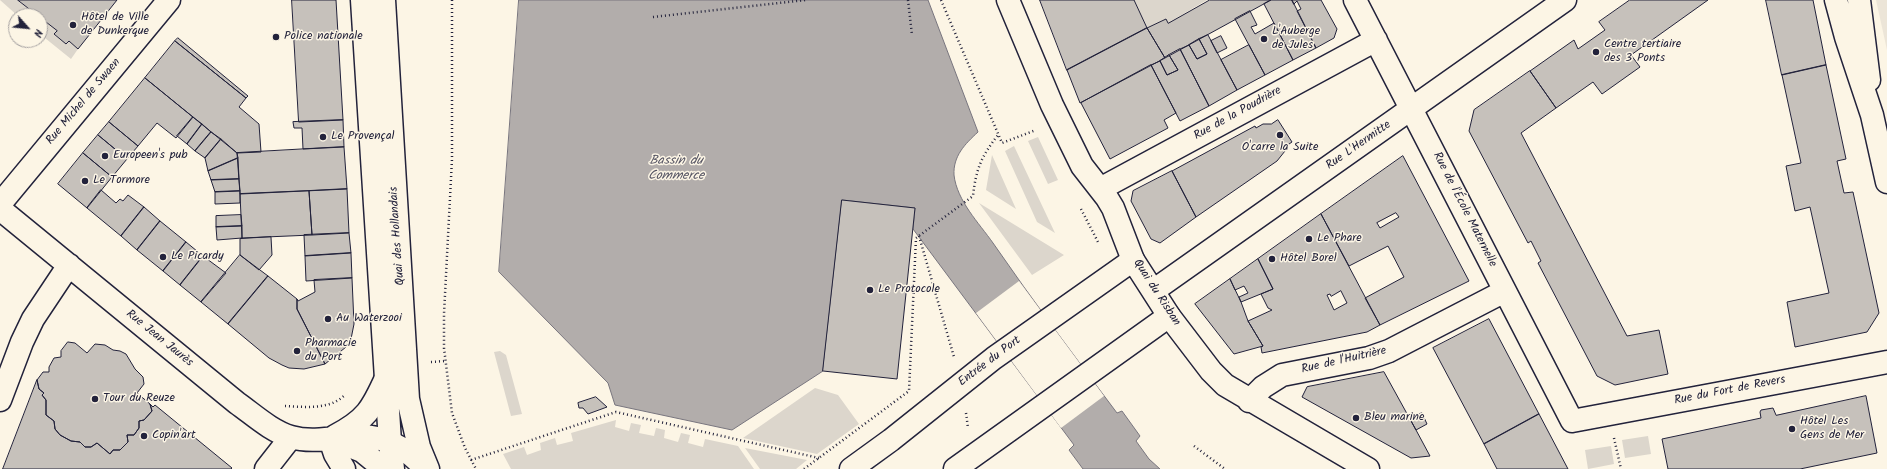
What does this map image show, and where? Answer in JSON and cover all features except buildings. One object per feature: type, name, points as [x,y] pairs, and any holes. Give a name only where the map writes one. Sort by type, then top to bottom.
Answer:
[{"type":"street","name":"Rue Michel de Swaen","points":[[0,204],[169,0]]},
{"type":"street","name":"Quai des Hollandais","points":[[362,0],[390,442],[393,469]]},
{"type":"street","name":"Quai des Hollandais","points":[[384,0],[408,399],[419,447],[428,469]]},
{"type":"street","name":"Quai du Risban","points":[[1008,0],[1043,87],[1075,154],[1113,208],[1133,260],[1169,316],[1217,378],[1249,401],[1368,469]]},
{"type":"street","name":"Rue de l'École Maternelle","points":[[1355,0],[1572,421]]},
{"type":"street","name":"Rue L'Hermitte","points":[[1153,291],[1565,0]]},
{"type":"street","points":[[1836,0],[1846,37],[1872,115],[1887,182]]},
{"type":"street","points":[[1859,0],[1867,54],[1872,115]]},
{"type":"street","name":"Rue de la Poudrière","points":[[1100,189],[1376,40]]},
{"type":"street","name":"Rue Jean Jaurès","points":[[0,209],[242,407],[274,429],[291,437],[303,440],[367,436],[390,442],[409,454],[425,469]]},
{"type":"street","name":"Entrée du Port","points":[[850,469],[891,440],[994,358],[1133,260]]},
{"type":"street","points":[[0,400],[33,319],[69,265]]},
{"type":"street","name":"Rue de l'Huitrière","points":[[1249,401],[1263,387],[1282,375],[1369,358],[1389,352],[1505,291]]},
{"type":"street","points":[[955,469],[1169,316]]},
{"type":"street","name":"Rue du Fort de Revers","points":[[1572,421],[1886,367]]},
{"type":"street","points":[[330,439],[354,425],[365,416],[377,398],[386,378]]},
{"type":"street","points":[[266,469],[291,437]]},
{"type":"street","points":[[330,439],[335,454],[344,469]]},
{"type":"street","points":[[330,439],[362,451],[384,469]]},
{"type":"path","points":[[452,0],[452,159],[444,314],[445,361],[452,413],[476,469]]},
{"type":"path","points":[[653,17],[806,0]]},
{"type":"path","points":[[908,0],[912,35]]},
{"type":"path","points":[[804,469],[908,391],[916,238],[973,196],[975,176],[979,163],[985,152],[998,135],[941,0]]},
{"type":"path","points":[[918,236],[954,357]]},
{"type":"path","points":[[405,364],[445,361]]},
{"type":"path","points":[[280,405],[324,406],[334,404],[349,392]]},
{"type":"path","points":[[471,460],[616,412],[820,458]]},
{"type":"path","points":[[1609,414],[1621,469]]},
{"type":"path","points":[[1194,446],[1225,469]]},
{"type":"shaded area","points":[[0,0],[18,0],[28,8],[9,8]]},
{"type":"shaded area","points":[[1134,0],[1207,0],[1168,23],[1166,19],[1147,28]]},
{"type":"shaded area","points":[[1876,0],[1887,0],[1887,50]]},
{"type":"shaded area","points":[[48,24],[57,31],[54,34],[66,44],[69,41],[78,49],[71,59],[48,40]]},
{"type":"shaded area","points":[[1038,137],[1058,180],[1048,184],[1028,141]]},
{"type":"shaded area","points":[[1014,146],[1055,233],[1037,222],[1005,151]]},
{"type":"shaded area","points":[[992,155],[1016,209],[986,190]]},
{"type":"shaded area","points":[[979,203],[1064,255],[1032,275]]},
{"type":"shaded area","points":[[500,351],[506,355],[522,414],[511,416],[494,352]]},
{"type":"shaded area","points":[[815,388],[838,395],[859,424],[817,454],[743,438]]},
{"type":"shaded area","points":[[616,420],[615,427],[629,431],[631,423],[641,425],[639,433],[654,436],[656,428],[665,430],[664,438],[678,442],[681,433],[690,435],[688,443],[703,447],[705,439],[738,446],[754,469],[511,469],[503,454],[524,447],[527,455],[541,450],[540,443],[555,438],[557,445],[573,441],[571,433]]},
{"type":"shaded area","points":[[1648,436],[1651,454],[1625,458],[1622,440]]},
{"type":"shaded area","points":[[1611,446],[1614,464],[1588,469],[1585,450]]},
{"type":"shaded area","points":[[745,448],[807,460],[796,469],[760,469]]},
{"type":"water","name":"Bassin du Commerce","points":[[519,0],[928,0],[978,132],[964,146],[958,156],[954,168],[954,175],[959,194],[975,220],[1101,392],[1117,413],[1122,411],[1140,436],[1136,441],[1149,459],[1160,469],[1083,469],[1069,450],[1074,445],[913,229],[915,208],[842,200],[823,371],[732,430],[615,405],[608,383],[499,272]]},
{"type":"pier","points":[[1019,281],[1104,396],[1061,428],[976,313]]},
{"type":"place","name":"Hôtel de Ville de Dunkerque","points":[[73,25]]},
{"type":"place","name":"Police nationale","points":[[276,37]]},
{"type":"place","name":"L'Auberge de Jules","points":[[1264,39]]},
{"type":"place","name":"Centre tertiaire des 3 Ponts","points":[[1596,52]]},
{"type":"place","name":"O'carre la Suite","points":[[1280,135]]},
{"type":"place","name":"Le Provençal","points":[[323,137]]},
{"type":"place","name":"Europeen's pub","points":[[105,156]]},
{"type":"place","name":"Le Tormore","points":[[85,181]]},
{"type":"place","name":"Le Phare","points":[[1309,239]]},
{"type":"place","name":"Le Picardy","points":[[163,257]]},
{"type":"place","name":"Hôtel Borel","points":[[1272,259]]},
{"type":"place","name":"Le Protocole","points":[[870,290]]},
{"type":"place","name":"Au Waterzooi","points":[[328,319]]},
{"type":"place","name":"Pharmacie du Port","points":[[297,351]]},
{"type":"place","name":"Tour du Reuze","points":[[95,399]]},
{"type":"place","name":"Bleu marine","points":[[1356,418]]},
{"type":"place","name":"Hôtel Les Gens de Mer","points":[[1792,429]]},
{"type":"place","name":"Copin'art","points":[[144,436]]}]
